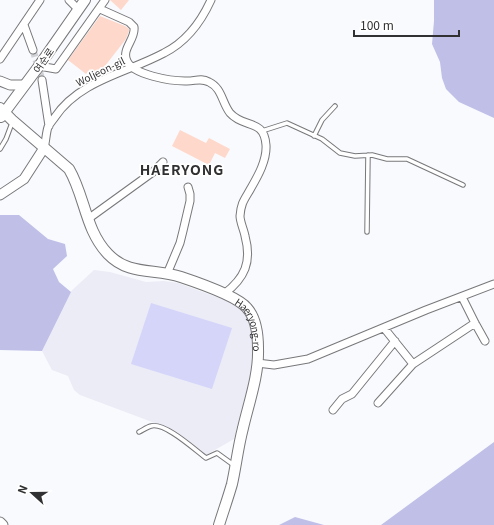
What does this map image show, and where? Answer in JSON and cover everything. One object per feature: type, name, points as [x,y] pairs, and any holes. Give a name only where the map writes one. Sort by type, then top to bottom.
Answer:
[{"type":"main road","name":"여순로","points":[[1,113],[39,66],[85,0]]},
{"type":"main road","name":"Haeryong-ro","points":[[1,113],[12,120],[68,169],[74,178],[88,219],[98,242],[116,261],[134,269],[182,277],[242,303],[252,316],[258,335],[257,363],[232,486],[219,525]]},
{"type":"street","points":[[0,59],[40,0]]},
{"type":"street","points":[[69,0],[78,10]]},
{"type":"street","points":[[39,66],[56,69],[105,0]]},
{"type":"street","name":"Woljeon-gil","points":[[0,195],[24,179],[44,148],[49,126],[58,112],[77,94],[92,85],[164,53],[179,43],[197,26],[211,0]]},
{"type":"street","points":[[100,9],[128,22],[134,27],[134,34],[126,50],[125,56],[131,68],[171,80],[188,82],[198,79],[208,81],[219,89],[224,104],[231,114],[240,121],[257,127],[264,135],[266,147],[263,163],[243,201],[240,217],[248,245],[248,257],[242,277],[224,294]]},
{"type":"street","points":[[24,25],[33,50]]},
{"type":"street","points":[[42,80],[49,126]]},
{"type":"street","points":[[0,81],[10,85],[24,85]]},
{"type":"street","points":[[88,219],[152,172],[163,162]]},
{"type":"street","points":[[167,274],[180,243],[183,231],[190,200],[188,187]]},
{"type":"street","points":[[257,363],[274,365],[308,359],[494,284]]},
{"type":"street","points":[[462,297],[485,341]]},
{"type":"street","points":[[378,403],[413,364],[475,323]]},
{"type":"street","points":[[384,328],[413,364]]},
{"type":"street","points":[[333,410],[342,399],[352,394],[395,341]]},
{"type":"street","points":[[0,522],[3,525]]},
{"type":"lane","points":[[314,136],[322,120],[335,106]]},
{"type":"lane","points":[[0,149],[6,139],[12,120]]},
{"type":"lane","points":[[262,131],[287,123],[322,139],[340,153],[355,156],[368,155],[387,159],[407,159],[463,185]]},
{"type":"lane","points":[[367,232],[368,155]]},
{"type":"lane","points":[[140,432],[150,426],[171,432],[206,458],[217,453],[236,466]]},
{"type":"shaded area","points":[[434,0],[494,0],[494,118],[459,102],[446,89],[442,78],[440,62],[432,44]]},
{"type":"shaded area","points":[[0,215],[19,215],[48,239],[65,244],[67,256],[53,269],[59,282],[71,292],[42,351],[0,350]]},
{"type":"shaded area","points":[[94,270],[110,272],[146,282],[164,281],[178,283],[233,303],[247,316],[251,329],[253,361],[234,439],[206,455],[176,431],[80,395],[74,390],[68,376],[52,370],[42,351],[68,294]]},
{"type":"shaded area","points":[[151,303],[232,328],[212,389],[131,364]]},
{"type":"shaded area","points":[[494,442],[494,525],[381,525]]},
{"type":"shaded area","points":[[295,517],[324,525],[279,525]]},
{"type":"building","points":[[110,0],[129,0],[121,10]]},
{"type":"building","points":[[100,16],[125,26],[129,29],[129,31],[126,39],[98,75],[90,69],[86,74],[68,60]]},
{"type":"building","points":[[180,130],[206,143],[209,138],[230,149],[225,158],[215,153],[209,165],[172,146]]},
{"type":"tunnel","points":[[33,50],[42,80]]},
{"type":"district","name":"HAERYONG","points":[[182,169]]}]
